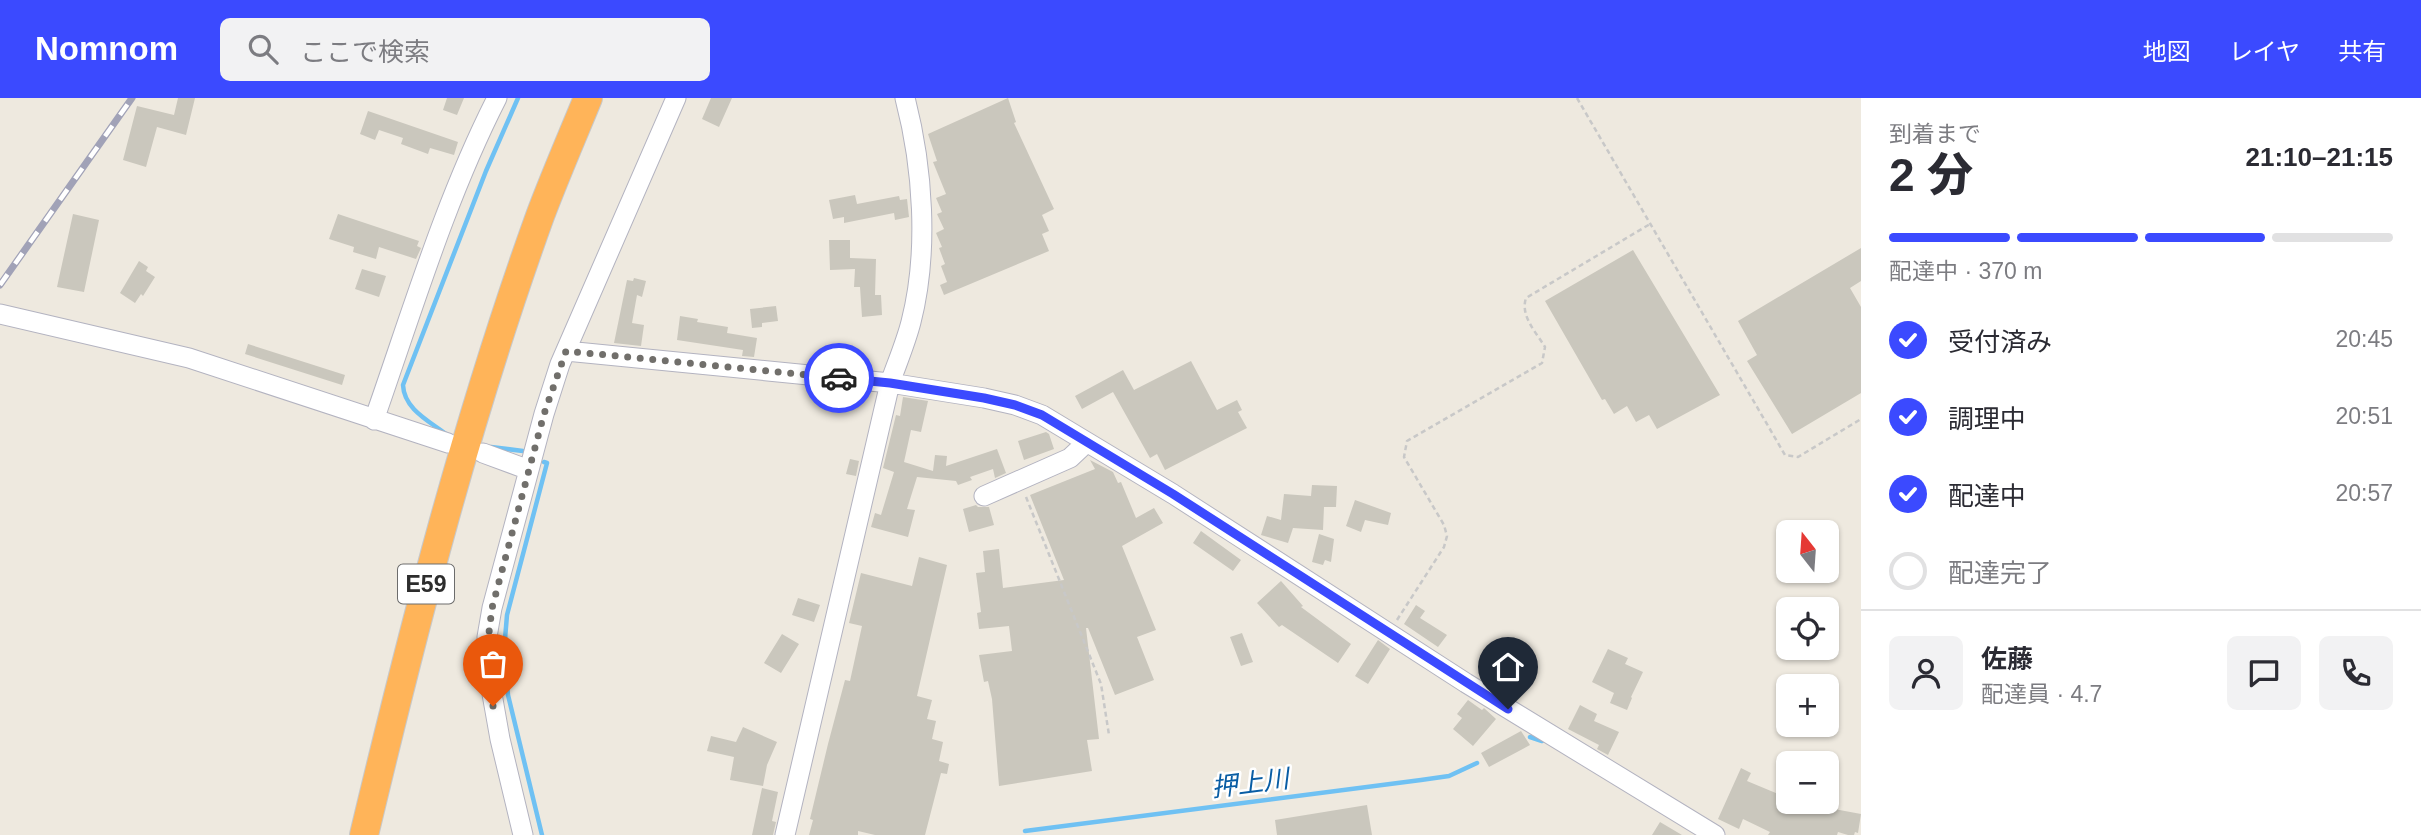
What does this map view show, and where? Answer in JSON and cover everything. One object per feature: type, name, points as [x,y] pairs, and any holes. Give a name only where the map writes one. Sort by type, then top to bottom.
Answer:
[{"type":"highway","name":"E59","points":[[364,835],[401,675],[443,519],[541,215],[589,98]]},
{"type":"highway","name":"E59","points":[[500,336],[603,98]]},
{"type":"street","points":[[374,420],[472,148],[497,98]]},
{"type":"street","points":[[523,835],[493,706],[486,657],[492,608],[548,402],[566,351],[676,98]]},
{"type":"street","points":[[785,835],[890,383],[911,322],[920,273],[922,212],[917,155],[905,98]]},
{"type":"street","points":[[0,314],[189,358],[245,374],[448,443]]},
{"type":"street","points":[[566,351],[890,383],[1015,405],[1042,415],[1173,494],[1388,633],[1715,835]]},
{"type":"street","points":[[984,496],[1070,458],[1087,442]]},
{"type":"street","points":[[483,453],[529,470]]},
{"type":"path","points":[[1577,98],[1785,455],[1798,457],[1861,419]]},
{"type":"path","points":[[1388,633],[1444,547],[1447,536],[1444,524],[1404,457],[1407,441],[1542,363],[1545,347],[1525,315],[1526,298],[1650,224]]},
{"type":"path","points":[[1019,481],[1101,684],[1109,735]]},
{"type":"building","points":[[178,98],[195,98],[186,135],[157,127],[146,167],[123,160],[137,106],[174,115]]},
{"type":"building","points":[[447,98],[464,98],[457,115],[443,110]]},
{"type":"building","points":[[711,98],[732,98],[719,127],[702,119]]},
{"type":"building","points":[[1008,98],[1016,122],[1014,123],[1054,209],[1042,215],[1049,231],[1042,234],[1049,251],[944,295],[940,285],[947,282],[941,266],[945,264],[936,233],[944,229],[937,214],[942,212],[936,198],[946,194],[933,162],[937,161],[928,134]]},
{"type":"building","points":[[368,111],[458,142],[454,155],[430,148],[428,154],[401,144],[403,138],[379,130],[375,140],[360,134]]},
{"type":"building","points":[[855,195],[857,204],[899,196],[900,200],[907,199],[909,217],[895,220],[894,213],[844,223],[844,217],[833,219],[829,200]]},
{"type":"building","points":[[73,214],[99,220],[84,292],[57,287]]},
{"type":"building","points":[[338,214],[419,241],[417,246],[421,248],[416,259],[379,247],[376,259],[353,252],[354,247],[329,239]]},
{"type":"building","points":[[829,240],[850,240],[850,258],[876,259],[875,295],[881,295],[882,315],[862,317],[860,287],[854,287],[855,269],[830,270]]},
{"type":"building","points":[[1861,248],[1861,281],[1850,288],[1861,307],[1861,393],[1792,434],[1747,361],[1757,355],[1738,321]]},
{"type":"building","points":[[1633,250],[1720,395],[1657,429],[1649,415],[1636,422],[1627,406],[1614,414],[1605,399],[1602,400],[1545,301]]},
{"type":"building","points":[[139,261],[148,267],[146,271],[155,277],[135,303],[120,293]]},
{"type":"building","points":[[362,269],[386,276],[379,297],[355,289]]},
{"type":"building","points":[[634,278],[646,281],[642,297],[637,295],[632,323],[644,325],[641,346],[614,343],[627,280],[633,281]]},
{"type":"building","points":[[776,306],[778,321],[762,323],[762,327],[752,328],[750,309]]},
{"type":"building","points":[[680,316],[728,327],[727,333],[757,338],[754,357],[742,356],[743,350],[677,340]]},
{"type":"building","points":[[248,344],[345,375],[342,385],[245,354]]},
{"type":"building","points":[[1191,361],[1217,410],[1237,400],[1242,410],[1238,412],[1247,428],[1165,470],[1157,454],[1150,458],[1113,392],[1082,409],[1075,396],[1123,370],[1134,390]]},
{"type":"building","points":[[903,397],[928,401],[921,432],[911,430],[904,462],[933,471],[935,455],[947,456],[946,466],[997,449],[1006,473],[995,478],[993,469],[970,477],[972,480],[958,485],[956,481],[917,477],[907,509],[915,510],[908,537],[871,527],[875,513],[881,515],[894,472],[883,468],[896,415],[900,416]]},
{"type":"building","points":[[1046,432],[1054,449],[1024,460],[1018,441]]},
{"type":"building","points":[[850,459],[859,461],[856,476],[846,474]]},
{"type":"building","points":[[1090,460],[1113,472],[1118,483],[1121,482],[1136,518],[1154,508],[1163,523],[1122,546],[1156,630],[1137,637],[1154,680],[1115,695],[1086,628],[1099,739],[1087,740],[1092,771],[999,786],[992,699],[988,681],[984,682],[979,655],[1012,651],[1009,626],[979,629],[977,613],[981,612],[976,573],[985,572],[983,551],[999,549],[1003,588],[1064,580],[1030,495],[1095,469]]},
{"type":"building","points":[[1312,485],[1337,486],[1336,507],[1324,507],[1323,530],[1293,528],[1288,543],[1261,535],[1267,516],[1281,520],[1284,494],[1311,496]]},
{"type":"building","points":[[1355,500],[1391,513],[1388,525],[1365,520],[1361,532],[1346,526]]},
{"type":"building","points":[[976,505],[989,507],[994,525],[969,532],[963,509]]},
{"type":"building","points":[[1201,531],[1241,560],[1233,571],[1193,543]]},
{"type":"building","points":[[1319,534],[1334,539],[1331,562],[1325,560],[1323,565],[1312,562]]},
{"type":"building","points":[[919,557],[947,565],[917,696],[932,700],[927,719],[936,721],[932,739],[943,742],[939,761],[949,764],[947,774],[941,773],[925,835],[875,835],[858,831],[858,835],[809,835],[813,820],[810,819],[828,744],[845,680],[850,681],[862,626],[849,623],[861,573],[912,586]]},
{"type":"building","points":[[1281,581],[1303,606],[1301,607],[1351,644],[1338,663],[1282,625],[1279,627],[1257,603]]},
{"type":"building","points":[[798,598],[820,605],[814,622],[792,615]]},
{"type":"building","points":[[1416,605],[1425,611],[1420,618],[1447,635],[1438,647],[1404,624]]},
{"type":"building","points":[[1242,633],[1253,662],[1241,666],[1230,637]]},
{"type":"building","points":[[782,634],[799,644],[781,673],[764,663]]},
{"type":"building","points":[[1378,640],[1390,649],[1368,684],[1355,676]]},
{"type":"building","points":[[1608,649],[1628,658],[1625,664],[1643,672],[1627,710],[1610,703],[1614,693],[1592,682]]},
{"type":"building","points":[[1468,700],[1482,710],[1484,708],[1496,719],[1473,746],[1453,729],[1462,718],[1457,714]]},
{"type":"building","points":[[1580,705],[1597,714],[1594,721],[1619,732],[1608,755],[1597,749],[1599,745],[1568,729]]},
{"type":"building","points":[[743,727],[777,742],[767,765],[763,786],[730,780],[734,757],[707,751],[711,736],[736,742]]},
{"type":"building","points":[[1521,731],[1530,745],[1489,767],[1481,753]]},
{"type":"building","points":[[1741,768],[1751,773],[1747,781],[1776,793],[1776,814],[1839,814],[1839,810],[1861,814],[1858,833],[1855,832],[1854,835],[1838,832],[1837,835],[1768,835],[1770,832],[1743,819],[1739,829],[1718,819]]},
{"type":"building","points":[[762,788],[778,792],[772,821],[776,822],[773,835],[752,835]]},
{"type":"building","points":[[1367,805],[1372,835],[1277,835],[1275,820]]},
{"type":"building","points":[[1660,822],[1682,835],[1652,835]]},
{"type":"waterway","points":[[446,434],[413,408],[404,393],[403,385],[486,171],[518,98]]},
{"type":"waterway","points":[[491,447],[523,451]]},
{"type":"waterway","points":[[542,835],[508,695],[504,651],[507,615],[547,463],[544,462]]},
{"type":"waterway","name":"押上川","points":[[1530,737],[1542,741]]},
{"type":"waterway","name":"押上川","points":[[1025,831],[1449,776],[1477,763]]},
{"type":"railway","points":[[0,285],[132,98]]},
{"type":"way so far","points":[[493,706],[486,657],[492,608],[544,414],[566,351],[839,378]]},
{"type":"route","points":[[839,378],[984,398],[1042,415],[1173,494],[1508,709]]}]
